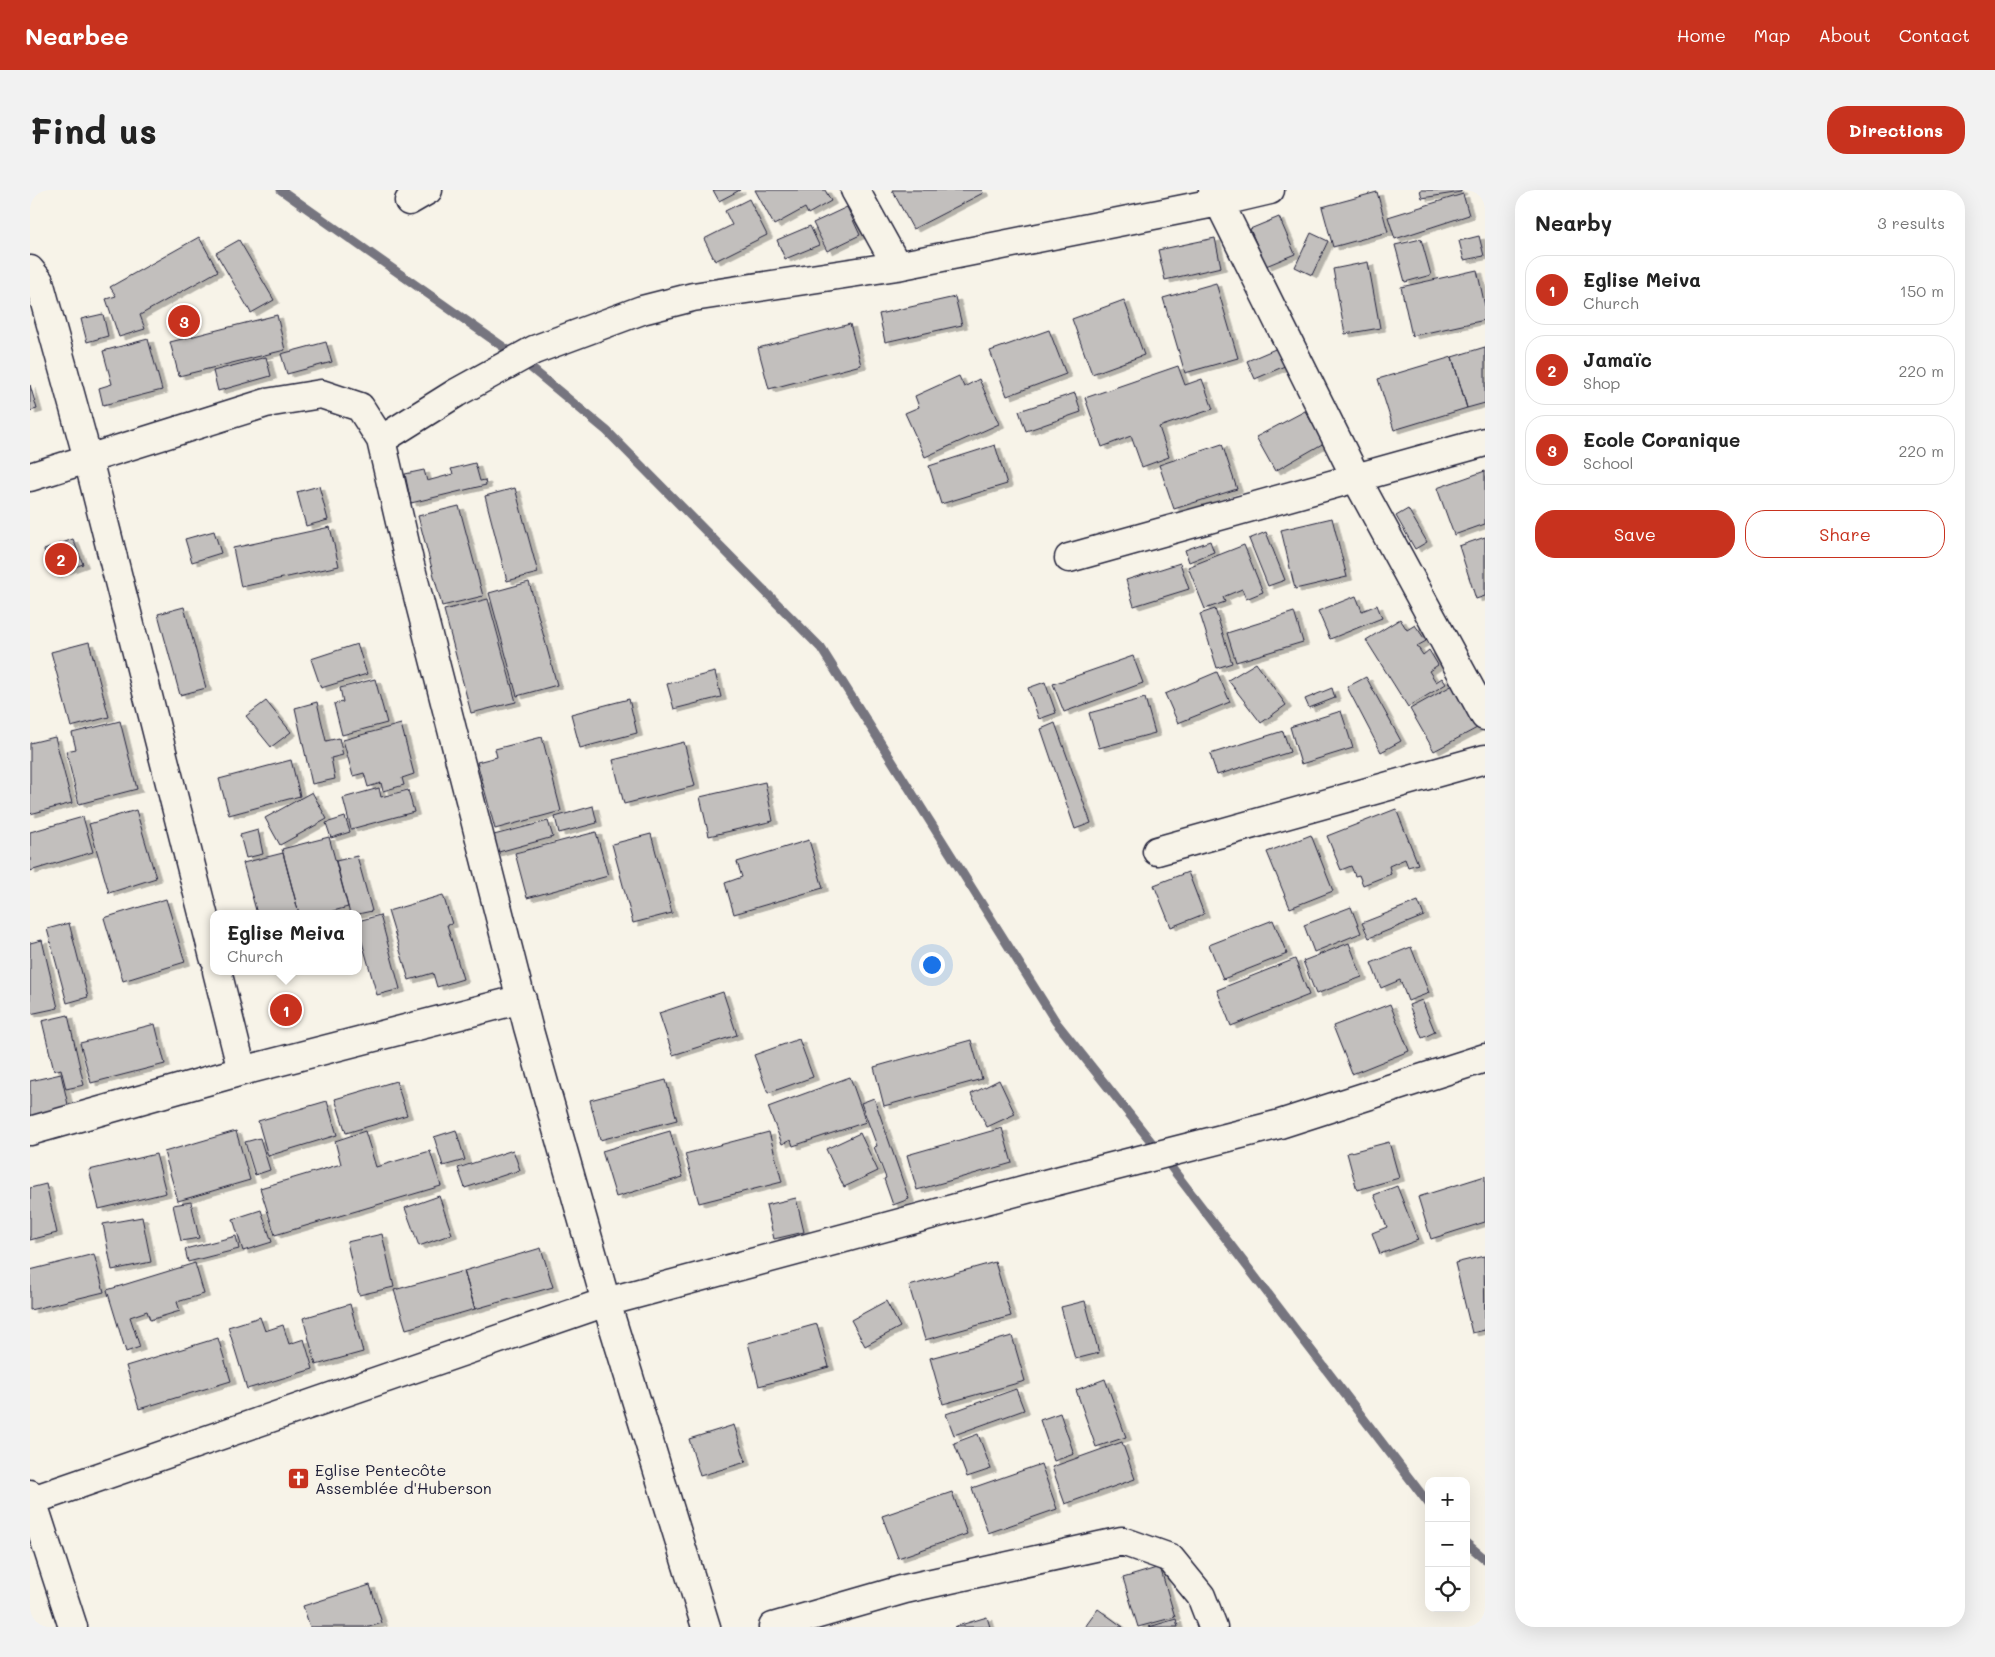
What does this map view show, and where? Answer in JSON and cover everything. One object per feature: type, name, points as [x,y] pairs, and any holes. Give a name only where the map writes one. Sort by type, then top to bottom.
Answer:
[{"type":"street","points":[[856,190],[897,266]]},
{"type":"street","points":[[381,440],[456,392],[534,350],[642,310],[693,296],[897,266],[1216,196],[1270,190]]},
{"type":"street","points":[[1216,196],[1356,478],[1485,716]]},
{"type":"street","points":[[30,270],[39,281],[88,459],[210,941]]},
{"type":"street","points":[[30,477],[266,403],[321,394],[360,407],[381,440],[410,565],[522,999],[606,1302],[706,1627]]},
{"type":"street","points":[[1070,558],[1485,442]]},
{"type":"street","points":[[1157,851],[1485,759]]},
{"type":"street","points":[[218,975],[242,1071]]},
{"type":"street","points":[[30,1131],[242,1071],[522,999]]},
{"type":"street","points":[[73,1627],[31,1498],[606,1302],[1048,1183],[1280,1124],[1485,1058]]},
{"type":"street","points":[[773,1627],[905,1590],[1122,1541],[1170,1558],[1202,1596],[1213,1627]]},
{"type":"building","points":[[713,190],[740,190],[719,201]]},
{"type":"building","points":[[755,190],[825,190],[831,201],[808,214],[805,208],[774,225]]},
{"type":"building","points":[[892,190],[982,190],[983,193],[913,229]]},
{"type":"building","points":[[1420,190],[1461,190],[1461,192],[1422,198]]},
{"type":"building","points":[[1377,192],[1388,232],[1333,247],[1322,207]]},
{"type":"building","points":[[1463,194],[1469,215],[1395,239],[1388,217]]},
{"type":"building","points":[[749,199],[767,235],[715,261],[704,239],[732,225],[725,211]]},
{"type":"building","points":[[847,207],[860,235],[827,251],[813,223]]},
{"type":"building","points":[[1279,217],[1295,254],[1266,266],[1250,229]]},
{"type":"building","points":[[810,226],[819,245],[785,259],[777,240]]},
{"type":"building","points":[[1311,233],[1328,241],[1312,275],[1295,267]]},
{"type":"building","points":[[1479,236],[1484,256],[1464,260],[1459,241]]},
{"type":"building","points":[[199,237],[218,271],[140,315],[145,329],[119,337],[106,299],[116,296],[110,287]]},
{"type":"building","points":[[1215,238],[1221,267],[1165,280],[1158,250]]},
{"type":"building","points":[[1421,239],[1431,275],[1405,282],[1395,245]]},
{"type":"building","points":[[239,240],[274,300],[251,313],[216,253]]},
{"type":"building","points":[[1368,262],[1380,328],[1345,334],[1333,269]]},
{"type":"building","points":[[1477,270],[1485,306],[1485,320],[1412,336],[1401,287]]},
{"type":"building","points":[[1216,283],[1238,358],[1185,373],[1163,298]]},
{"type":"building","points":[[955,297],[962,325],[885,342],[879,314]]},
{"type":"building","points":[[1124,300],[1144,355],[1092,374],[1072,319]]},
{"type":"building","points":[[103,314],[108,336],[87,342],[81,319]]},
{"type":"building","points":[[277,315],[285,350],[179,376],[170,342]]},
{"type":"building","points":[[850,324],[861,365],[769,389],[758,348]]},
{"type":"building","points":[[1049,330],[1066,374],[1007,396],[990,351]]},
{"type":"building","points":[[148,339],[162,390],[103,405],[99,388],[112,384],[103,351]]},
{"type":"building","points":[[326,342],[332,362],[287,374],[281,354]]},
{"type":"building","points":[[1280,347],[1287,365],[1255,379],[1247,361]]},
{"type":"building","points":[[1485,347],[1485,403],[1467,408],[1452,357]]},
{"type":"building","points":[[266,357],[271,376],[218,391],[213,371]]},
{"type":"building","points":[[1452,357],[1467,408],[1394,430],[1378,379]]},
{"type":"building","points":[[1178,366],[1185,385],[1202,379],[1213,409],[1159,427],[1169,457],[1142,467],[1131,436],[1102,447],[1085,398]]},
{"type":"building","points":[[959,376],[964,387],[979,379],[999,424],[925,457],[905,413],[919,407],[915,396]]},
{"type":"building","points":[[30,385],[37,409],[30,411]]},
{"type":"building","points":[[1075,393],[1081,412],[1026,431],[1019,411]]},
{"type":"building","points":[[1305,411],[1324,443],[1275,471],[1256,437]]},
{"type":"building","points":[[1222,444],[1237,489],[1174,509],[1159,465]]},
{"type":"building","points":[[995,445],[1007,484],[941,504],[929,466]]},
{"type":"building","points":[[475,463],[480,481],[485,480],[486,485],[411,503],[405,474],[424,470],[427,481],[453,474],[451,469]]},
{"type":"building","points":[[1485,471],[1485,524],[1454,535],[1437,488]]},
{"type":"building","points":[[319,486],[328,520],[306,526],[297,492]]},
{"type":"building","points":[[515,488],[538,573],[507,581],[485,496]]},
{"type":"building","points":[[459,506],[483,596],[442,606],[418,516]]},
{"type":"building","points":[[1408,509],[1427,542],[1415,549],[1396,516]]},
{"type":"building","points":[[1332,518],[1347,577],[1295,589],[1281,530]]},
{"type":"building","points":[[330,527],[339,566],[241,587],[233,548]]},
{"type":"building","points":[[214,531],[221,553],[192,562],[185,539]]},
{"type":"building","points":[[1266,532],[1285,580],[1268,586],[1249,539]]},
{"type":"building","points":[[1485,537],[1485,596],[1476,599],[1459,546]]},
{"type":"building","points":[[73,539],[83,564],[53,575],[44,550]]},
{"type":"building","points":[[1210,541],[1214,552],[1189,562],[1185,550]]},
{"type":"building","points":[[1244,545],[1263,592],[1246,599],[1242,589],[1223,597],[1225,602],[1205,609],[1188,567]]},
{"type":"building","points":[[1180,563],[1189,589],[1134,606],[1126,580]]},
{"type":"building","points":[[529,582],[557,685],[517,696],[489,593]]},
{"type":"building","points":[[1356,596],[1362,611],[1377,605],[1382,618],[1330,639],[1318,611]]},
{"type":"building","points":[[488,599],[516,702],[471,713],[444,610]]},
{"type":"building","points":[[184,607],[206,688],[180,695],[158,614]]},
{"type":"building","points":[[1215,609],[1232,663],[1217,668],[1200,614]]},
{"type":"building","points":[[1294,612],[1303,642],[1236,662],[1227,633]]},
{"type":"building","points":[[1400,619],[1407,630],[1415,625],[1426,641],[1417,646],[1423,655],[1429,650],[1438,665],[1429,671],[1436,682],[1442,678],[1446,684],[1408,707],[1366,640]]},
{"type":"building","points":[[89,642],[109,717],[71,727],[51,652]]},
{"type":"building","points":[[357,644],[367,674],[321,688],[311,659]]},
{"type":"building","points":[[1133,656],[1143,683],[1064,712],[1053,684]]},
{"type":"building","points":[[1256,663],[1286,705],[1261,723],[1228,680]]},
{"type":"building","points":[[715,672],[721,697],[674,709],[667,684]]},
{"type":"building","points":[[1217,672],[1230,702],[1178,723],[1165,694]]},
{"type":"building","points":[[1366,677],[1401,741],[1381,752],[1347,687]]},
{"type":"building","points":[[375,679],[387,723],[342,735],[334,704],[343,702],[340,688]]},
{"type":"building","points":[[1045,682],[1056,713],[1039,719],[1028,688]]},
{"type":"building","points":[[1453,685],[1477,728],[1434,751],[1410,709]]},
{"type":"building","points":[[1332,688],[1335,698],[1309,708],[1305,699]]},
{"type":"building","points":[[1145,698],[1155,733],[1099,748],[1089,713]]},
{"type":"building","points":[[629,699],[637,733],[580,748],[571,714]]},
{"type":"building","points":[[266,701],[291,732],[271,747],[246,716]]},
{"type":"building","points":[[317,702],[326,741],[339,738],[343,755],[331,758],[335,779],[312,784],[295,708]]},
{"type":"building","points":[[1341,711],[1353,748],[1301,764],[1290,727]]},
{"type":"building","points":[[120,721],[137,789],[79,804],[66,751],[76,749],[72,733]]},
{"type":"building","points":[[1055,723],[1091,823],[1075,829],[1041,729]]},
{"type":"building","points":[[401,724],[414,774],[402,778],[404,785],[383,791],[381,783],[368,787],[364,773],[353,776],[343,740]]},
{"type":"building","points":[[1283,731],[1290,752],[1217,775],[1210,754]]},
{"type":"building","points":[[55,737],[72,803],[30,814],[30,743]]},
{"type":"building","points":[[542,737],[561,811],[495,829],[477,762],[497,757],[495,749]]},
{"type":"building","points":[[684,742],[695,786],[624,804],[613,760]]},
{"type":"building","points":[[291,760],[300,796],[229,815],[219,779]]},
{"type":"building","points":[[765,782],[773,821],[709,836],[700,797]]},
{"type":"building","points":[[379,788],[381,797],[408,790],[414,812],[351,829],[343,798]]},
{"type":"building","points":[[312,792],[327,819],[280,845],[265,818]]},
{"type":"building","points":[[593,806],[597,823],[559,833],[555,817]]},
{"type":"building","points":[[1396,809],[1418,864],[1408,867],[1405,859],[1389,866],[1391,874],[1363,885],[1359,875],[1355,876],[1351,866],[1341,870],[1327,836]]},
{"type":"building","points":[[136,810],[156,878],[109,893],[89,824]]},
{"type":"building","points":[[83,817],[93,852],[30,871],[30,832]]},
{"type":"building","points":[[345,817],[350,832],[331,838],[326,823]]},
{"type":"building","points":[[548,821],[553,837],[495,853],[490,836]]},
{"type":"building","points":[[258,830],[263,854],[246,858],[240,835]]},
{"type":"building","points":[[596,832],[608,876],[527,898],[515,853]]},
{"type":"building","points":[[651,834],[672,913],[633,923],[612,844]]},
{"type":"building","points":[[1311,835],[1333,891],[1290,908],[1267,852]]},
{"type":"building","points":[[329,837],[348,907],[337,910],[298,910],[282,849]]},
{"type":"building","points":[[809,840],[823,888],[734,914],[725,883],[742,877],[737,862]]},
{"type":"building","points":[[283,853],[298,910],[256,910],[243,863]]},
{"type":"building","points":[[357,856],[372,911],[362,913],[362,910],[349,910],[336,861]]},
{"type":"building","points":[[1188,872],[1204,914],[1171,927],[1154,885]]},
{"type":"building","points":[[443,895],[452,924],[447,925],[463,979],[437,987],[433,973],[409,980],[388,911]]},
{"type":"building","points":[[166,899],[185,962],[123,981],[104,918]]},
{"type":"building","points":[[1418,901],[1424,916],[1369,938],[1362,923]]},
{"type":"building","points":[[1351,907],[1361,933],[1314,952],[1304,925]]},
{"type":"building","points":[[380,915],[400,989],[377,995],[362,942],[362,920]]},
{"type":"building","points":[[1273,920],[1287,954],[1223,979],[1209,945]]},
{"type":"building","points":[[69,923],[88,997],[67,1003],[47,929]]},
{"type":"building","points":[[42,940],[58,1008],[30,1014],[30,943]]},
{"type":"building","points":[[1349,943],[1362,977],[1316,994],[1303,961]]},
{"type":"building","points":[[1411,947],[1429,993],[1408,1001],[1400,980],[1381,988],[1371,963]]},
{"type":"building","points":[[1295,959],[1309,995],[1231,1026],[1217,990]]},
{"type":"building","points":[[723,992],[737,1035],[673,1055],[659,1013]]},
{"type":"building","points":[[1422,1000],[1435,1032],[1422,1038],[1409,1005]]},
{"type":"building","points":[[1390,1004],[1409,1051],[1352,1074],[1333,1026]]},
{"type":"building","points":[[68,1015],[84,1085],[66,1089],[61,1069],[54,1071],[42,1021]]},
{"type":"building","points":[[155,1024],[165,1064],[91,1083],[80,1043]]},
{"type":"building","points":[[799,1039],[813,1077],[768,1093],[754,1055]]},
{"type":"building","points":[[971,1040],[982,1079],[884,1106],[874,1067]]},
{"type":"building","points":[[61,1074],[69,1109],[30,1119],[30,1081]]},
{"type":"building","points":[[850,1077],[866,1122],[793,1146],[791,1140],[782,1144],[768,1107]]},
{"type":"building","points":[[666,1080],[677,1120],[600,1140],[590,1100]]},
{"type":"building","points":[[999,1080],[1015,1114],[987,1127],[971,1094]]},
{"type":"building","points":[[396,1081],[407,1115],[346,1133],[335,1099]]},
{"type":"building","points":[[874,1098],[909,1199],[893,1205],[884,1179],[886,1178],[874,1147],[877,1146],[861,1103]]},
{"type":"building","points":[[327,1101],[337,1135],[268,1156],[258,1121]]},
{"type":"building","points":[[1002,1128],[1012,1163],[917,1190],[907,1155]]},
{"type":"building","points":[[456,1130],[465,1160],[443,1166],[434,1137]]},
{"type":"building","points":[[236,1131],[250,1180],[178,1201],[164,1152]]},
{"type":"building","points":[[365,1131],[376,1167],[430,1151],[441,1186],[275,1235],[260,1188],[341,1164],[335,1141]]},
{"type":"building","points":[[670,1131],[683,1177],[616,1197],[602,1151]]},
{"type":"building","points":[[769,1132],[782,1182],[699,1203],[685,1154]]},
{"type":"building","points":[[860,1133],[878,1171],[844,1187],[826,1149]]},
{"type":"building","points":[[260,1138],[270,1170],[255,1175],[245,1142]]},
{"type":"building","points":[[1389,1142],[1399,1178],[1357,1190],[1347,1153]]},
{"type":"building","points":[[513,1150],[520,1170],[465,1188],[458,1168]]},
{"type":"building","points":[[156,1154],[166,1193],[99,1209],[89,1170]]},
{"type":"building","points":[[1485,1176],[1485,1222],[1431,1239],[1418,1197]]},
{"type":"building","points":[[46,1184],[57,1233],[30,1240],[30,1188]]},
{"type":"building","points":[[1397,1186],[1418,1240],[1380,1254],[1372,1233],[1387,1227],[1374,1195]]},
{"type":"building","points":[[439,1196],[452,1234],[419,1246],[405,1208]]},
{"type":"building","points":[[796,1198],[804,1232],[774,1239],[766,1205]]},
{"type":"building","points":[[191,1202],[199,1238],[181,1241],[173,1205]]},
{"type":"building","points":[[261,1210],[272,1242],[243,1251],[233,1219]]},
{"type":"building","points":[[142,1217],[151,1262],[112,1270],[103,1224]]},
{"type":"building","points":[[382,1234],[394,1287],[359,1295],[347,1242]]},
{"type":"building","points":[[236,1236],[239,1249],[188,1262],[185,1249]]},
{"type":"building","points":[[541,1248],[553,1287],[475,1309],[464,1271]]},
{"type":"building","points":[[94,1254],[104,1292],[30,1310],[30,1270]]},
{"type":"building","points":[[1484,1256],[1485,1330],[1472,1333],[1455,1263]]},
{"type":"building","points":[[995,1262],[1011,1316],[925,1340],[909,1286]]},
{"type":"building","points":[[195,1263],[204,1294],[177,1302],[180,1311],[150,1320],[147,1311],[130,1317],[140,1347],[126,1352],[107,1290]]},
{"type":"building","points":[[464,1271],[475,1309],[406,1329],[394,1290]]},
{"type":"building","points":[[886,1301],[900,1327],[865,1346],[851,1320]]},
{"type":"building","points":[[1085,1301],[1099,1353],[1075,1359],[1061,1307]]},
{"type":"building","points":[[350,1304],[363,1352],[316,1365],[303,1318]]},
{"type":"building","points":[[260,1317],[265,1331],[283,1325],[289,1344],[304,1339],[313,1369],[247,1389],[228,1327]]},
{"type":"building","points":[[817,1324],[829,1367],[759,1386],[748,1343]]},
{"type":"building","points":[[1012,1336],[1025,1381],[943,1404],[930,1358]]},
{"type":"building","points":[[218,1338],[231,1381],[139,1409],[126,1366]]},
{"type":"building","points":[[1105,1379],[1126,1437],[1096,1447],[1076,1390]]},
{"type":"building","points":[[1016,1389],[1024,1410],[954,1435],[946,1414]]},
{"type":"building","points":[[1060,1413],[1074,1454],[1054,1461],[1040,1420]]},
{"type":"building","points":[[734,1425],[746,1462],[700,1476],[689,1439]]},
{"type":"building","points":[[978,1434],[991,1469],[967,1477],[954,1443]]},
{"type":"building","points":[[1122,1442],[1135,1479],[1065,1504],[1052,1467]]},
{"type":"building","points":[[1041,1464],[1057,1509],[988,1533],[972,1488]]},
{"type":"building","points":[[952,1492],[967,1534],[898,1558],[882,1516]]},
{"type":"building","points":[[1160,1567],[1175,1617],[1138,1627],[1123,1578]]},
{"type":"building","points":[[370,1585],[382,1623],[369,1627],[310,1627],[303,1606]]},
{"type":"building","points":[[1098,1609],[1123,1627],[1085,1627]]},
{"type":"building","points":[[987,1617],[990,1627],[954,1627]]},
{"type":"building","points":[[1176,1619],[1178,1627],[1149,1627]]},
{"type":"waterway","points":[[281,190],[519,358],[607,431],[821,648],[1056,1022],[1161,1154],[1425,1499]]},
{"type":"waterway","points":[[1470,1546],[1485,1559]]},
{"type":"place","name":"Ecole Coranique","points":[[184,321]]},
{"type":"place","name":"Jamaïc","points":[[61,559]]},
{"type":"place","name":"Eglise Meiva","points":[[286,1010]]},
{"type":"place","name":"Eglise Pentecôte Assemblée d'Huberson","points":[[299,1478]]}]
